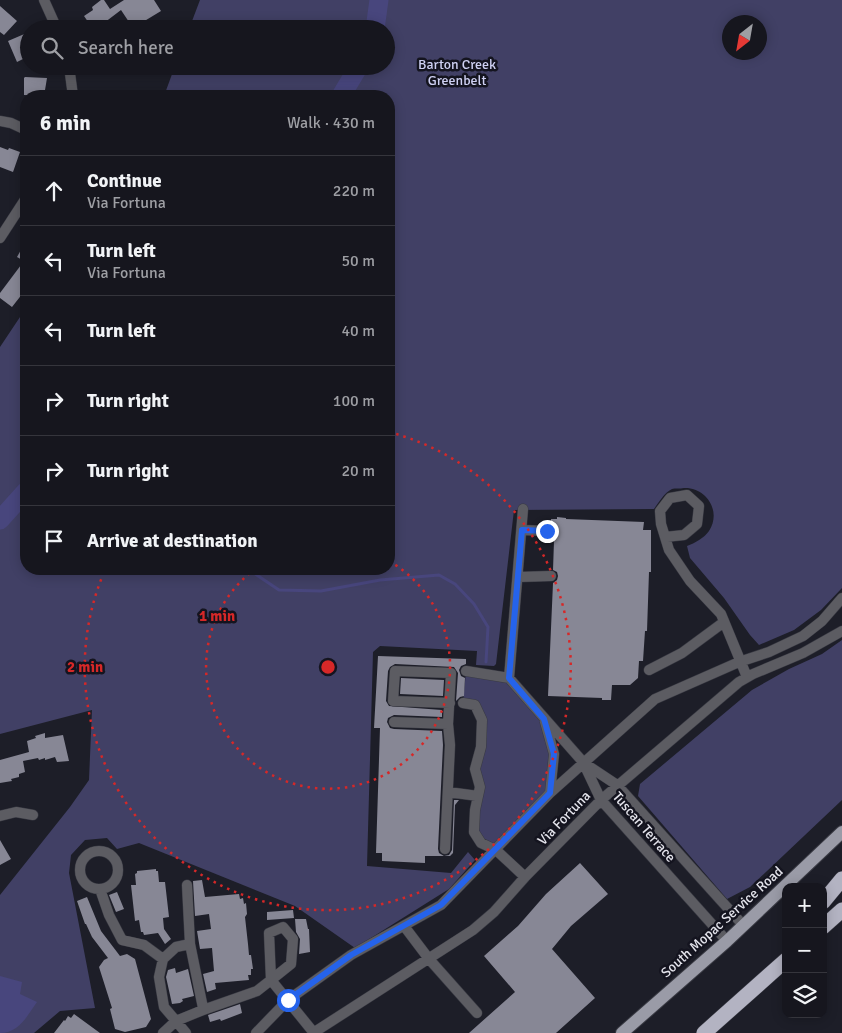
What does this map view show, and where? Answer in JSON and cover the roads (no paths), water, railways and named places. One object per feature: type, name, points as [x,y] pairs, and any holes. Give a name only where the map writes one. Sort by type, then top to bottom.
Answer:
[{"type":"highway","points":[[827,897],[842,879]]},
{"type":"highway","points":[[827,923],[842,910]]},
{"type":"highway","points":[[744,997],[782,952]]},
{"type":"highway","points":[[704,1033],[782,964]]},
{"type":"main road","name":"South Mopac Service Road","points":[[622,1033],[727,941],[842,832]]},
{"type":"street","points":[[45,0],[53,20]]},
{"type":"street","points":[[70,75],[72,90]]},
{"type":"street","points":[[0,121],[20,127]]},
{"type":"street","points":[[0,238],[20,207]]},
{"type":"street","points":[[665,537],[684,535],[697,524],[699,506],[687,495],[670,498],[660,511],[661,524],[665,537],[669,550],[690,581],[722,614],[747,677]]},
{"type":"street","points":[[509,678],[524,509]]},
{"type":"street","points":[[522,530],[547,531]]},
{"type":"street","points":[[518,577],[551,576]]},
{"type":"street","name":"Via Fortuna","points":[[256,1033],[288,1000],[351,955],[441,905],[550,793],[655,699],[803,636],[822,621],[842,598]]},
{"type":"street","points":[[649,670],[682,652],[724,622]]},
{"type":"street","name":"Via Fortuna","points":[[313,1033],[473,930],[494,912],[617,785],[739,682],[803,653],[842,631]]},
{"type":"street","points":[[445,849],[450,745],[448,724],[450,703],[451,673],[395,671],[393,701],[450,703]]},
{"type":"street","points":[[466,671],[509,678],[583,762]]},
{"type":"street","points":[[463,703],[475,705],[482,720],[481,747],[475,769],[480,787],[475,810],[474,832],[481,843],[496,850],[526,877]]},
{"type":"street","name":"Via Fortuna","points":[[544,719],[554,754],[550,793]]},
{"type":"street","points":[[394,722],[448,724]]},
{"type":"street","name":"Tuscan Terrace","points":[[583,762],[617,785],[743,925]]},
{"type":"street","name":"Tuscan Terrace","points":[[583,762],[601,800],[727,941]]},
{"type":"street","points":[[448,792],[478,796]]},
{"type":"street","points":[[0,816],[16,812],[33,815]]},
{"type":"street","points":[[187,885],[190,944],[201,992],[203,1010]]},
{"type":"street","points":[[100,889],[109,915],[122,940],[144,944],[163,959]]},
{"type":"street","points":[[404,926],[429,959],[477,1013]]},
{"type":"street","points":[[164,1033],[176,1021],[257,991],[271,980],[291,964],[293,939],[283,927],[269,933],[272,963],[271,980],[313,1033]]},
{"type":"street","points":[[186,1033],[164,1007],[159,977],[163,959],[176,947],[190,944]]},
{"type":"waterway","points":[[376,20],[379,0]]},
{"type":"waterway","points":[[345,90],[354,75]]},
{"type":"waterway","points":[[0,520],[20,498]]},
{"type":"waterway","points":[[257,575],[279,590],[321,591],[380,580],[439,575],[455,584],[474,604],[488,627],[486,662]]},
{"type":"park label","name":"Barton Creek Greenbelt","points":[[457,72]]}]
